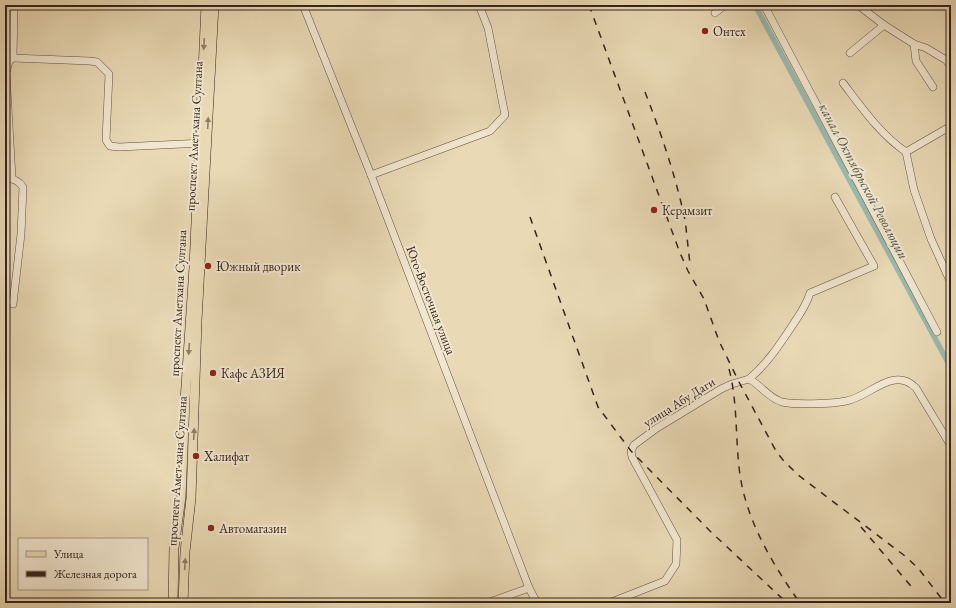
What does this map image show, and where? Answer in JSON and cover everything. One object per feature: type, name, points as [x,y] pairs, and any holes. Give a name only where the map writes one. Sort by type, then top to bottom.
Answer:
[{"type":"main road","name":"проспект Аметхана Султана","points":[[173,603],[174,548],[181,497],[185,409],[203,143],[206,5]]},
{"type":"main road","name":"проспект Амет-хана Султана","points":[[183,603],[185,552],[191,498],[203,143],[214,5]]},
{"type":"street","name":"Юго-Восточная улица","points":[[303,5],[371,175],[529,588],[537,603]]},
{"type":"street","points":[[371,175],[490,131],[505,115],[488,28],[479,5]]},
{"type":"street","points":[[715,13],[725,5]]},
{"type":"street","points":[[764,5],[937,332]]},
{"type":"street","points":[[858,5],[884,26],[914,44],[926,48],[946,60],[951,66]]},
{"type":"street","points":[[5,6],[14,6],[13,58]]},
{"type":"street","points":[[850,53],[884,26]]},
{"type":"street","points":[[5,35],[13,35]]},
{"type":"street","points":[[914,44],[916,61],[933,87]]},
{"type":"street","points":[[13,304],[21,234],[23,187],[20,182],[9,179],[6,73],[9,61],[13,58],[97,62],[109,74],[106,140],[110,146],[119,147],[203,143]]},
{"type":"street","points":[[843,83],[874,123],[893,143],[906,152],[914,190],[932,239],[951,283]]},
{"type":"street","points":[[906,152],[951,126]]},
{"type":"street","points":[[835,197],[874,266],[810,293],[807,305],[780,346],[767,362],[749,379],[755,382],[771,397],[781,402],[794,404],[848,401],[887,382],[903,380],[916,388],[951,446]]},
{"type":"street","name":"улица Абу Даги","points":[[609,603],[665,581],[676,564],[677,540],[632,457],[631,451],[634,445],[657,428],[721,389],[749,379]]},
{"type":"street","points":[[487,603],[529,588]]},
{"type":"street","points":[[5,600],[8,603]]},
{"type":"waterway","name":"канал Октябрьской Революции","points":[[755,5],[951,368]]},
{"type":"railway","points":[[589,5],[680,253],[688,271],[704,299],[719,341],[776,451],[798,475],[905,556],[918,568],[945,603]]},
{"type":"railway","points":[[645,92],[673,171],[685,220],[690,263]]},
{"type":"railway","points":[[530,217],[598,407],[631,451],[710,531],[787,603]]},
{"type":"railway","points":[[729,369],[734,395],[738,462],[743,492],[762,542],[780,574],[800,603]]},
{"type":"railway","points":[[861,527],[915,591]]},
{"type":"place","name":"Онтех","points":[[705,31]]},
{"type":"place","name":"Керамзит","points":[[654,210]]},
{"type":"place","name":"Южный дворик","points":[[208,266]]},
{"type":"place","name":"Кафе АЗИЯ","points":[[213,373]]},
{"type":"place","name":"Халифат","points":[[196,456]]},
{"type":"place","name":"Автомагазин","points":[[211,528]]}]
